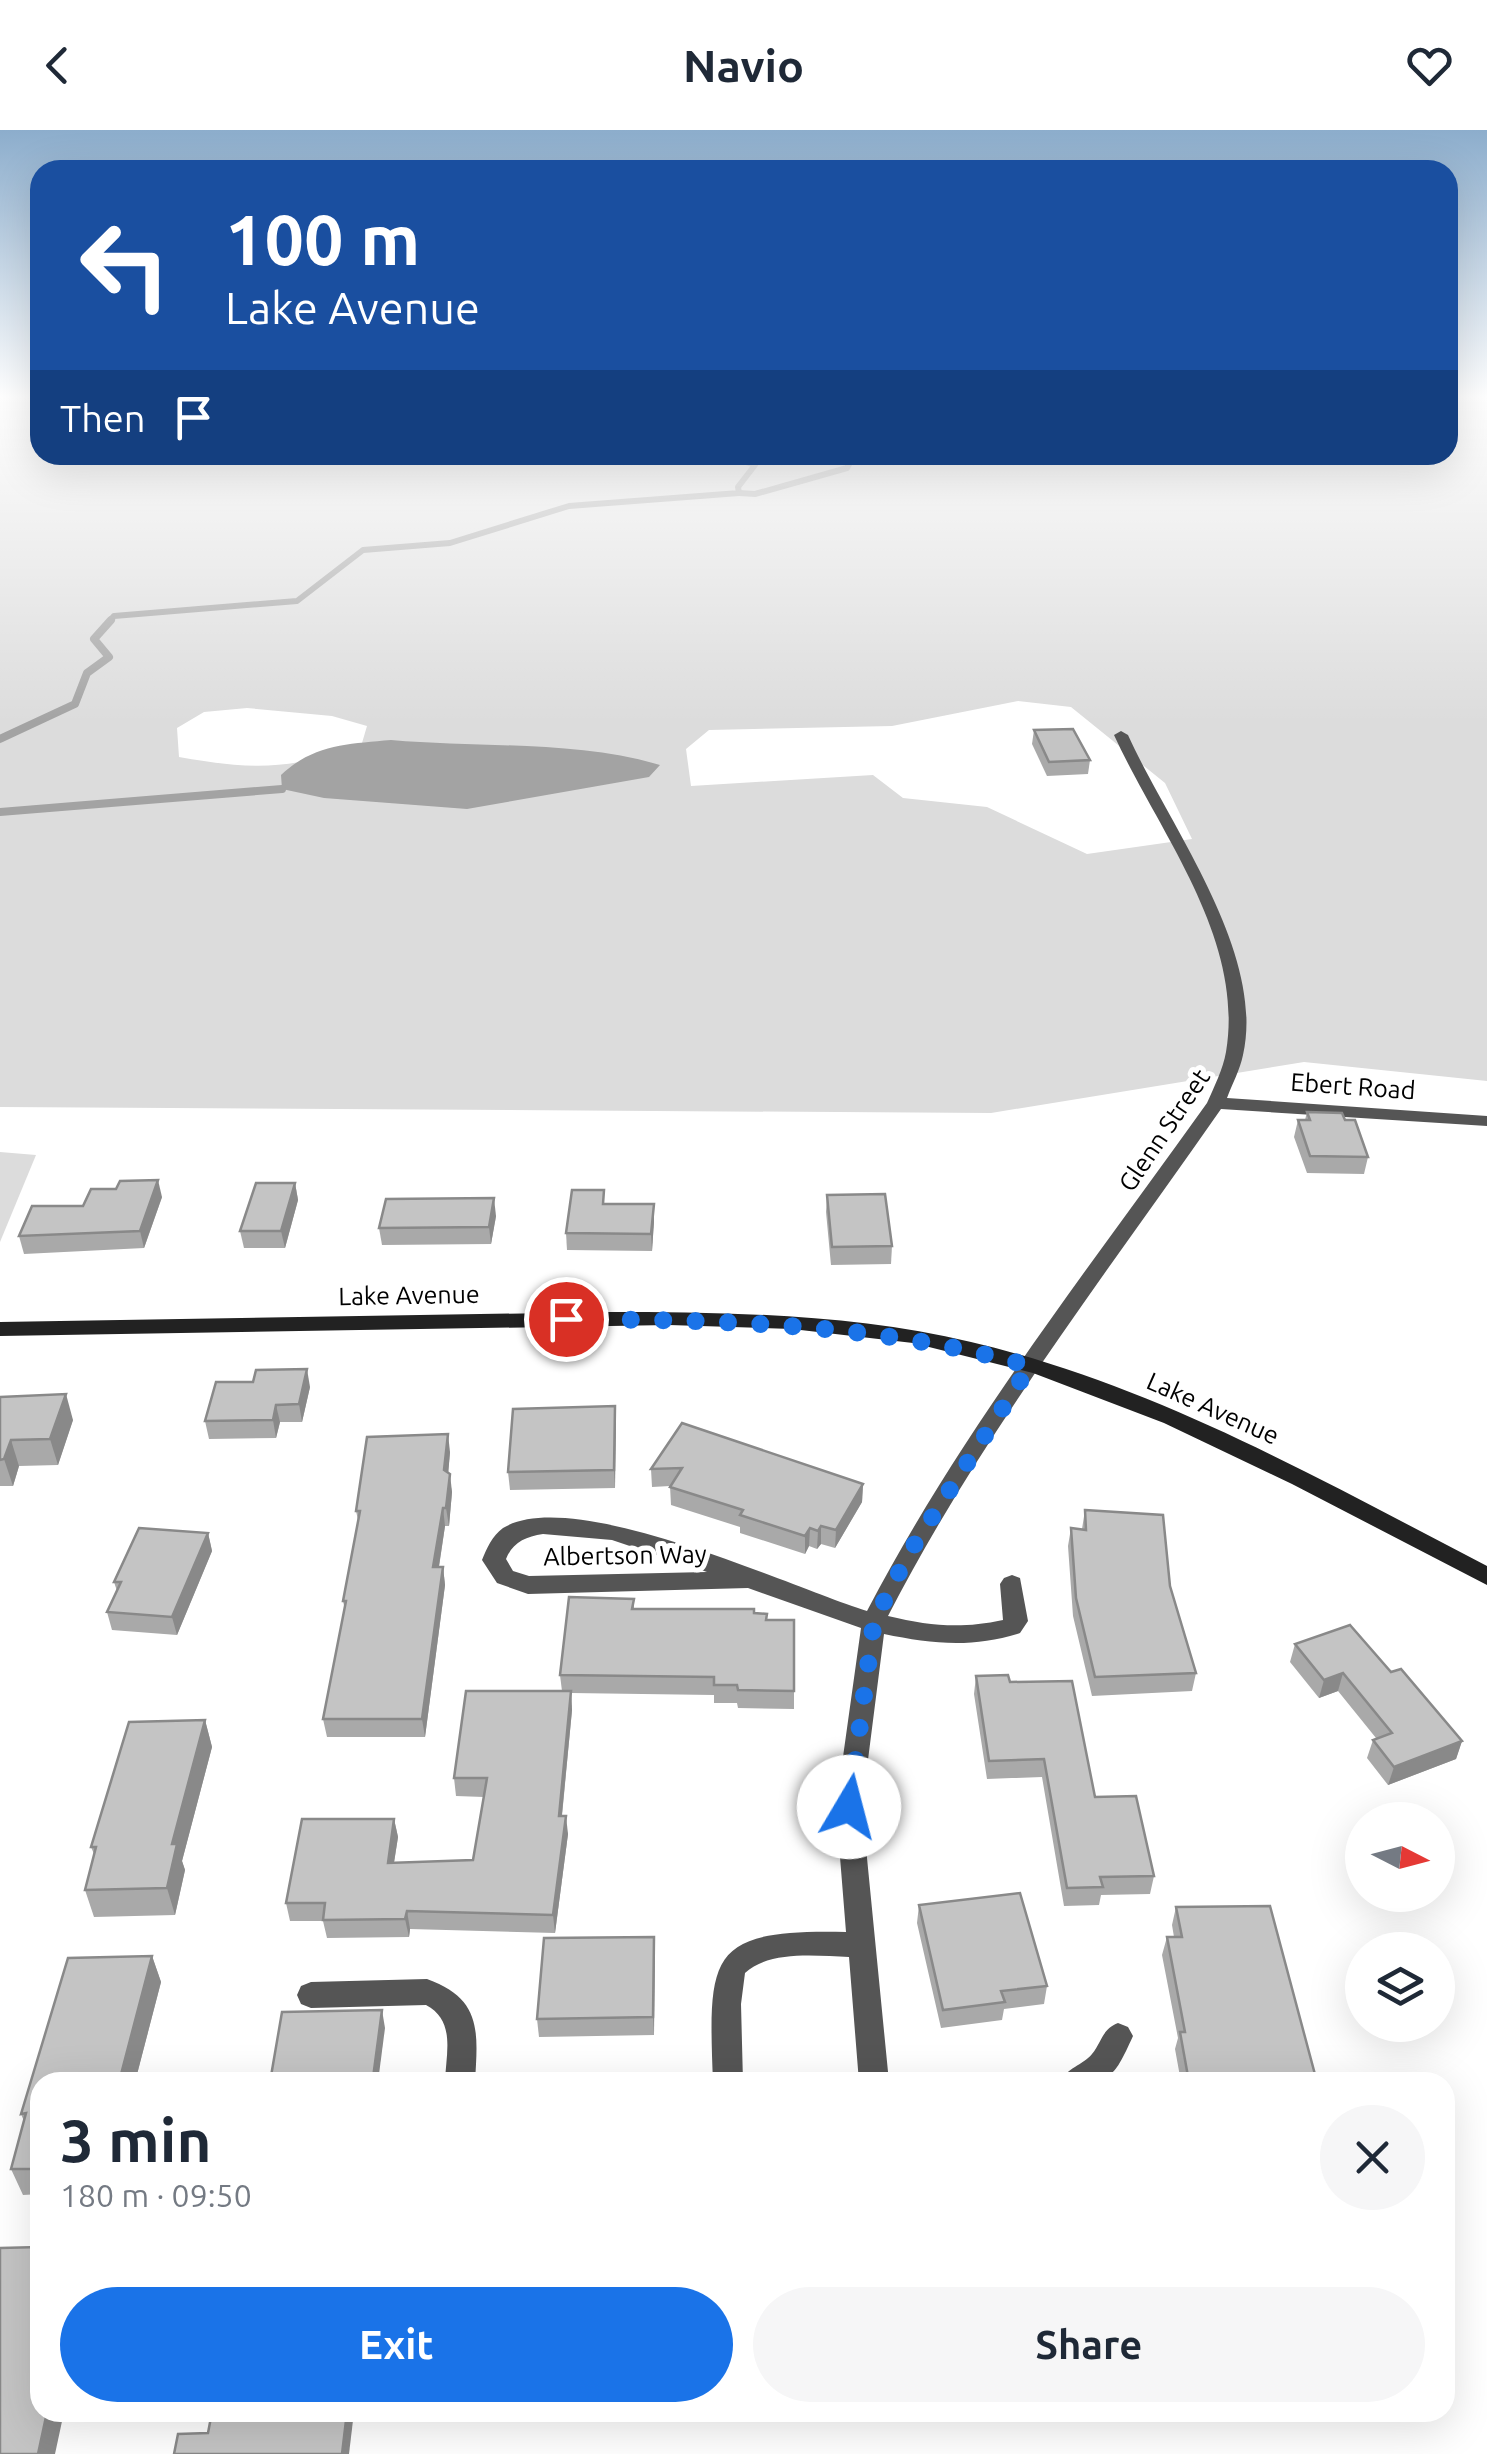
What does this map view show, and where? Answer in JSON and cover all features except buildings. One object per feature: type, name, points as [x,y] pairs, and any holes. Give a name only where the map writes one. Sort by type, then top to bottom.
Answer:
[{"type":"main road","name":"Lake Avenue","points":[[0,1330],[698,1320],[898,1336],[972,1349],[1112,1393],[1188,1424],[1487,1576]]},
{"type":"street","name":"Glenn Street","points":[[873,2072],[849,1807],[874,1621],[909,1553],[1030,1366],[1232,1075],[1238,1035],[1237,992],[1230,960],[1219,928],[1121,735]]},
{"type":"street","name":"Ebert Road","points":[[1216,1103],[1487,1121]]},
{"type":"street","name":"Albertson Way","points":[[748,1580],[528,1585],[505,1577],[494,1560],[502,1541],[522,1528],[578,1528],[644,1540],[748,1580],[874,1621],[958,1637],[1000,1632],[1016,1621],[1012,1584]]},
{"type":"street","points":[[728,2072],[729,1995],[734,1966],[749,1952],[772,1946],[862,1945]]},
{"type":"street","points":[[311,1994],[427,1992],[444,1997],[456,2006],[461,2028],[460,2072]]},
{"type":"street","points":[[1092,2072],[1102,2066],[1118,2036]]},
{"type":"shaded area","points":[[0,505],[1487,505],[1487,1081],[1304,1062],[991,1113],[0,1107]],"holes":[[[1018,701],[1071,707],[1165,783],[1192,839],[1087,854],[987,807],[903,798],[873,775],[691,786],[686,749],[709,730],[892,726]],[[247,708],[332,716],[367,726],[362,743],[314,759],[272,765],[179,757],[177,728],[204,712]]]},
{"type":"shaded area","points":[[391,740],[561,748],[660,765],[649,777],[467,809],[324,798],[282,789],[281,775],[319,751]]},
{"type":"shaded area","points":[[0,1152],[36,1155],[0,1242]]},
{"type":"waterway","points":[[109,622],[114,616],[297,601],[363,550],[450,543],[576,505]]},
{"type":"waterway","points":[[0,739],[75,704],[87,673],[109,657],[94,639],[111,620]]},
{"type":"waterway","points":[[0,812],[282,789]]},
{"type":"route","points":[[566,1319],[698,1320],[847,1329],[972,1349],[1030,1366],[909,1553],[874,1621],[849,1807]]}]
